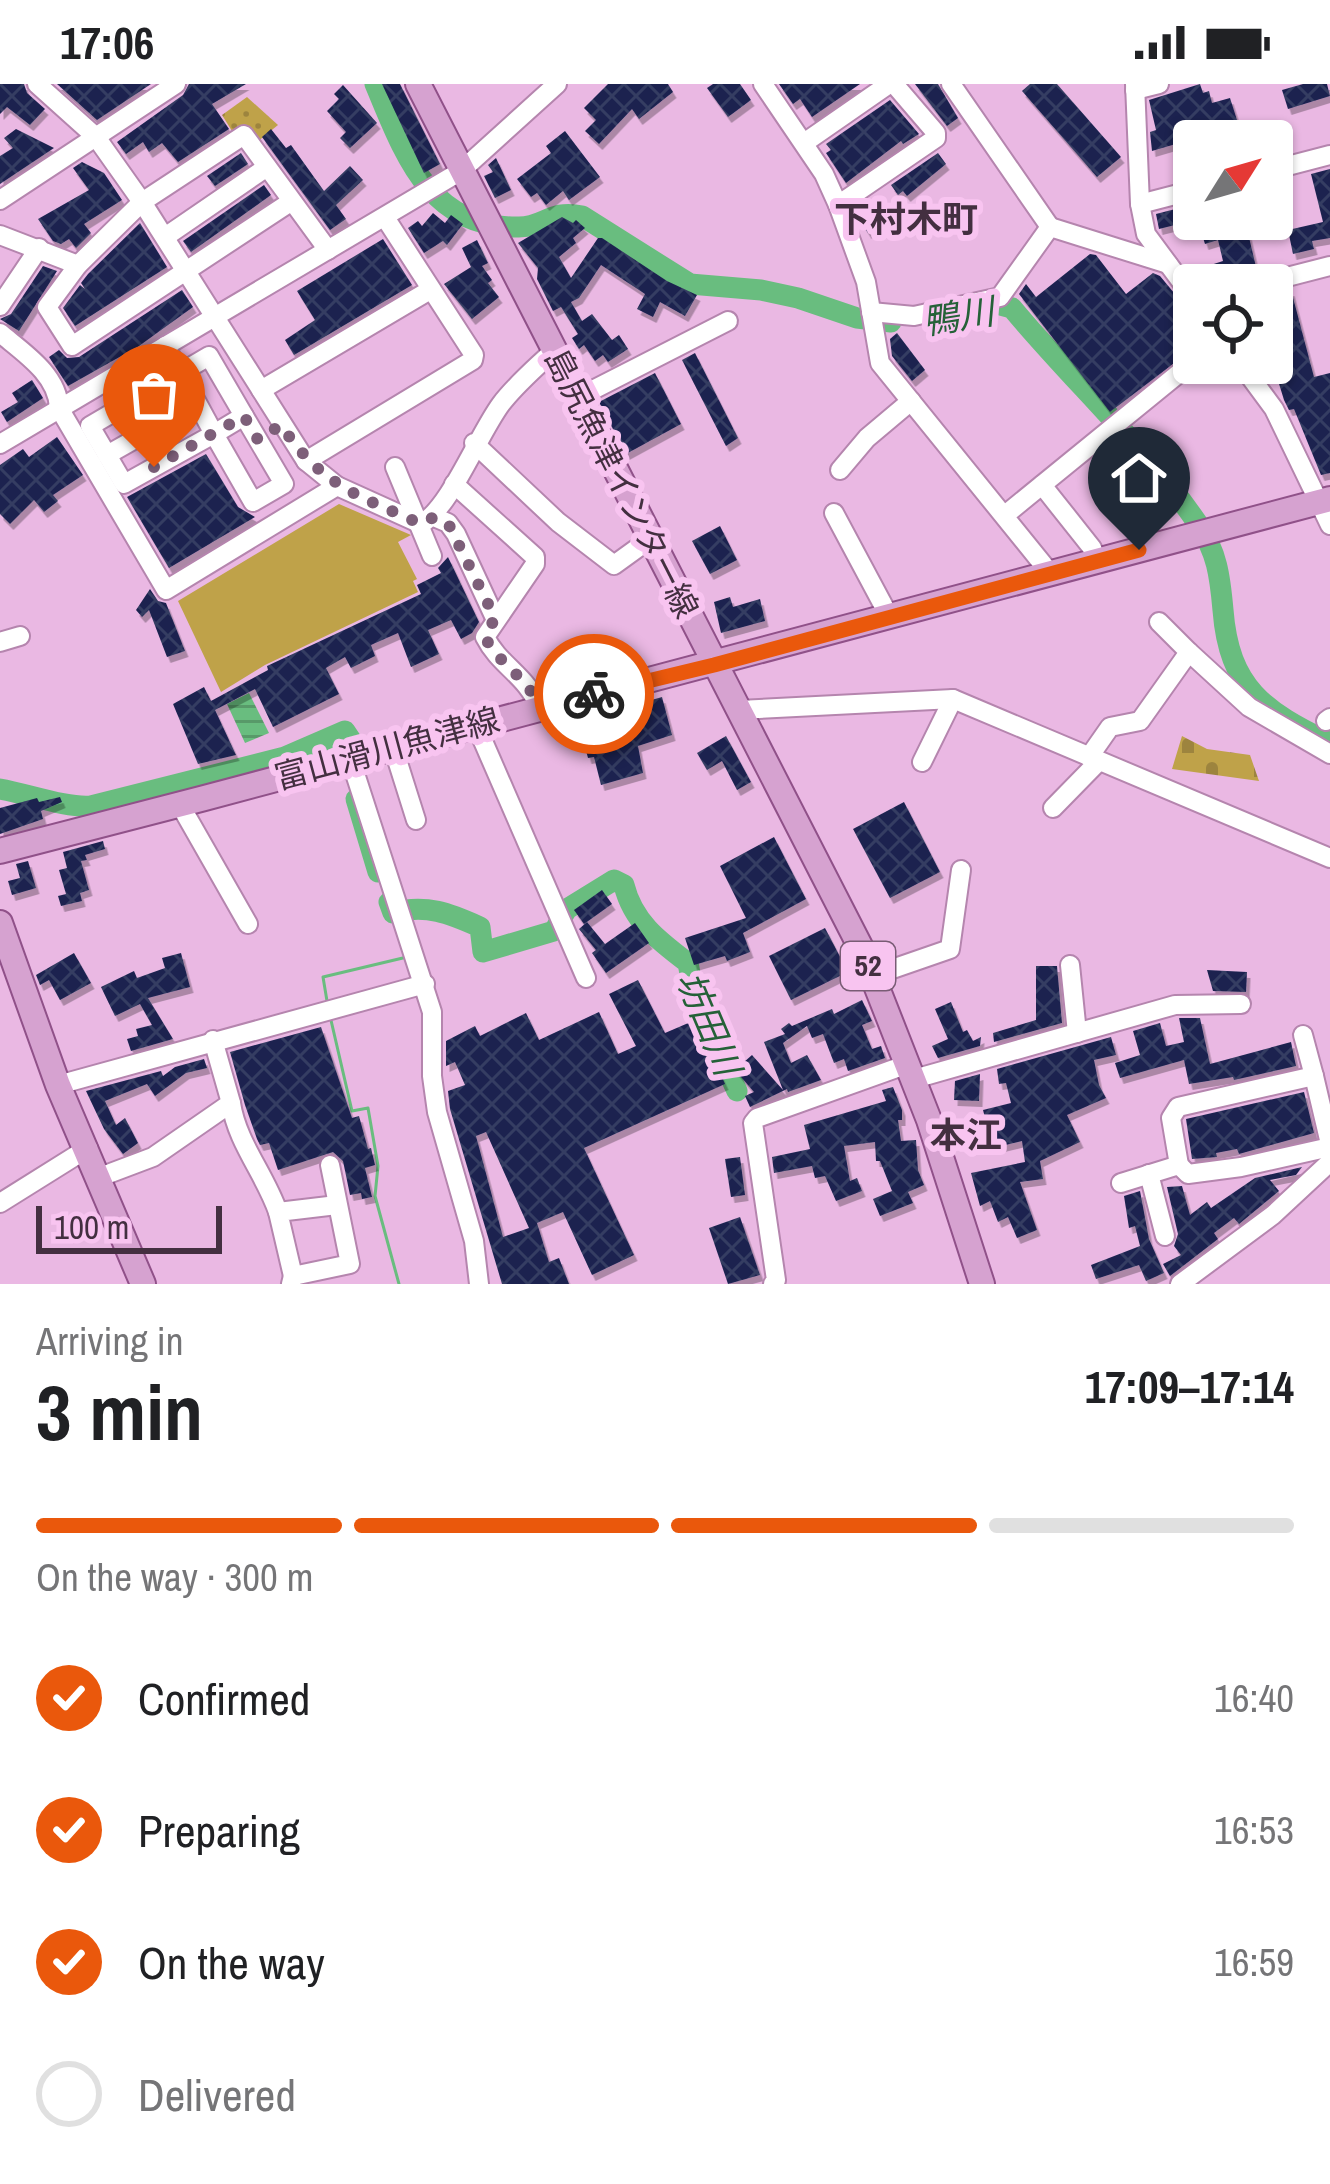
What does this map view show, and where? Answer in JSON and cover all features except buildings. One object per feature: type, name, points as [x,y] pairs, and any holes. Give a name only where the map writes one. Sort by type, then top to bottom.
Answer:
[{"type":"main road","name":"島尻魚津インター線","points":[[418,84],[872,976],[911,1072],[982,1284]]},
{"type":"main road","name":"富山滑川魚津線","points":[[0,851],[1227,526],[1326,509]]},
{"type":"main road","points":[[0,923],[58,1085],[143,1284]]},
{"type":"street","points":[[37,84],[96,137],[188,270],[306,460],[337,486],[427,520],[448,523],[495,618]]},
{"type":"street","points":[[0,200],[176,84]]},
{"type":"street","points":[[0,444],[461,171],[557,84]]},
{"type":"street","points":[[764,84],[805,143],[838,205],[866,282],[880,363],[1050,573]]},
{"type":"street","points":[[805,143],[892,84],[936,133],[936,138],[838,205]]},
{"type":"street","points":[[952,84],[1050,227],[1168,264]]},
{"type":"street","points":[[1159,84],[1135,87],[1140,204],[1145,234],[1173,271]]},
{"type":"street","points":[[292,201],[72,346],[47,307],[78,265],[142,202],[244,135],[328,250]]},
{"type":"street","points":[[1293,165],[1330,155]]},
{"type":"street","points":[[165,236],[267,167]]},
{"type":"street","points":[[1140,204],[1173,195]]},
{"type":"street","points":[[306,460],[473,360],[386,219]]},
{"type":"street","points":[[871,312],[914,316],[1000,297],[1050,227]]},
{"type":"street","points":[[0,235],[78,265]]},
{"type":"street","points":[[0,306],[39,248]]},
{"type":"street","points":[[1293,276],[1330,266]]},
{"type":"street","points":[[261,390],[430,290]]},
{"type":"street","points":[[579,397],[728,321]]},
{"type":"street","points":[[0,333],[42,370],[58,394],[58,408],[166,590],[337,486]]},
{"type":"street","points":[[165,346],[180,373],[197,404],[214,434],[254,502],[284,484],[209,356],[180,373],[90,426],[124,484],[214,434],[244,416]]},
{"type":"street","points":[[432,556],[420,530],[454,484],[503,400],[555,349]]},
{"type":"street","points":[[1005,514],[1173,379]]},
{"type":"street","points":[[1256,384],[1274,409],[1326,509]]},
{"type":"street","points":[[840,470],[867,438],[911,401]]},
{"type":"street","points":[[107,455],[197,404]]},
{"type":"street","points":[[258,440],[281,425]]},
{"type":"street","points":[[474,443],[558,522],[614,565],[650,538]]},
{"type":"street","points":[[395,467],[427,520]]},
{"type":"street","points":[[454,484],[535,557],[535,564],[485,637],[495,657],[532,689],[539,707]]},
{"type":"street","points":[[1042,484],[1092,548],[1096,561]]},
{"type":"street","points":[[834,513],[889,616]]},
{"type":"street","points":[[1159,622],[1249,707],[1330,754]]},
{"type":"street","points":[[0,642],[20,636]]},
{"type":"street","points":[[1052,808],[1094,759],[1110,727],[1140,721],[1189,652]]},
{"type":"street","points":[[922,762],[953,699]]},
{"type":"street","points":[[739,710],[953,699],[1330,858]]},
{"type":"street","points":[[476,725],[586,978]]},
{"type":"street","points":[[393,747],[416,820]]},
{"type":"street","points":[[350,758],[432,1012],[437,1112],[474,1241],[479,1284]]},
{"type":"street","points":[[179,803],[248,924]]},
{"type":"street","points":[[872,976],[950,949],[961,870]]},
{"type":"street","points":[[1070,965],[1076,1034]]},
{"type":"street","points":[[58,1085],[425,984]]},
{"type":"street","points":[[772,1284],[776,1280],[753,1123],[757,1118],[911,1072],[1076,1034],[1175,1005],[1241,1004]]},
{"type":"street","points":[[1303,1035],[1313,1076],[1330,1146],[1274,1161],[1188,1174],[1179,1165],[1171,1118],[1178,1107],[1313,1076]]},
{"type":"street","points":[[213,1040],[236,1131],[267,1180],[278,1212],[292,1280],[350,1264],[330,1165]]},
{"type":"street","points":[[100,1177],[153,1157],[231,1103]]},
{"type":"street","points":[[0,1203],[88,1148]]},
{"type":"street","points":[[1180,1284],[1274,1215],[1330,1162]]},
{"type":"street","points":[[1121,1183],[1179,1165]]},
{"type":"street","points":[[1149,1174],[1165,1237]]},
{"type":"street","points":[[278,1212],[337,1205]]},
{"type":"green space","points":[[247,97],[278,125],[252,146],[237,139],[222,115]]},
{"type":"green space","points":[[339,504],[411,535],[398,542],[417,579],[413,581],[418,592],[265,665],[221,692],[178,601]]},
{"type":"green space","points":[[1182,736],[1207,749],[1250,755],[1259,781],[1172,769]]},
{"type":"shaded area","points":[[249,693],[269,733],[245,743],[227,704]]},
{"type":"waterway","name":"鴨川","points":[[375,84],[424,182],[463,215],[519,227],[555,216],[582,216],[690,284],[761,290],[857,318],[891,322]]},
{"type":"waterway","name":"鴨川","points":[[974,307],[997,304],[1012,308],[1156,469],[1210,544],[1227,637],[1242,678],[1286,720],[1330,743]]},
{"type":"waterway","name":"坊田川","points":[[0,789],[91,806],[285,757],[345,731],[353,743]]},
{"type":"waterway","name":"坊田川","points":[[356,799],[378,872]]},
{"type":"waterway","name":"坊田川","points":[[389,902],[393,913],[427,910],[480,927],[483,952],[554,931],[567,909],[614,880],[624,885],[641,920],[688,963],[695,1000],[737,1091]]},
{"type":"waterway","points":[[327,1001],[323,977],[407,957]]},
{"type":"waterway","points":[[330,1016],[352,1111],[368,1108],[378,1166],[375,1196],[399,1284]]},
{"type":"way so far","points":[[154,467],[244,416],[258,440],[281,425],[306,460],[337,486],[421,524],[434,517],[448,523],[495,618],[485,637],[495,657],[532,689],[539,707],[594,694]]},
{"type":"district","name":"下村木町","points":[[906,219]]},
{"type":"district","name":"本江","points":[[966,1135]]},
{"type":"route","points":[[594,694],[1139,550]]}]
